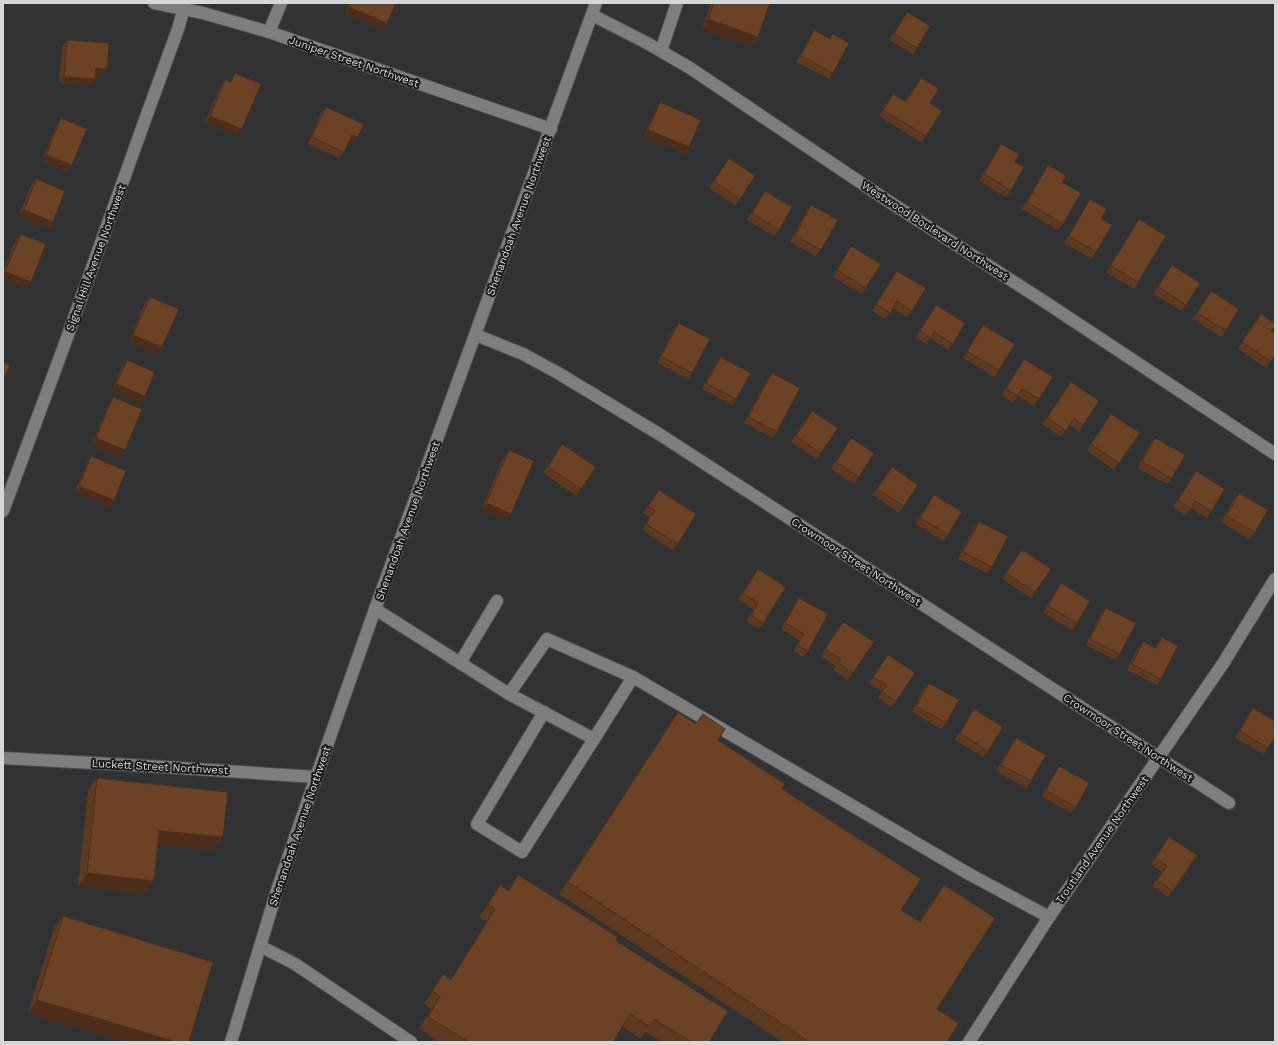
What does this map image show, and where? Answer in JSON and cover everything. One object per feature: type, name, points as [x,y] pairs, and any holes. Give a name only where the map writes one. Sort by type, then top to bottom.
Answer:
[{"type":"street","name":"Juniper Street Northwest","points":[[154,3],[184,6],[269,32],[551,129]]},
{"type":"street","points":[[269,32],[281,3]]},
{"type":"street","name":"Shenandoah Avenue Northwest","points":[[231,1042],[278,887],[316,777],[596,3]]},
{"type":"street","points":[[661,51],[677,3]]},
{"type":"street","name":"Signal Hill Avenue Northwest","points":[[3,511],[67,339],[178,29],[184,6]]},
{"type":"street","name":"Westwood Boulevard Northwest","points":[[592,15],[690,68],[885,199],[1042,300],[1275,454]]},
{"type":"street","name":"Crowmoor Street Northwest","points":[[476,335],[522,354],[558,373],[659,434],[1228,803]]},
{"type":"street","name":"Troutland Avenue Northwest","points":[[969,1042],[1049,917],[1224,662],[1275,579]]},
{"type":"street","points":[[460,663],[497,601]]},
{"type":"street","points":[[376,609],[509,694],[594,739]]},
{"type":"street","points":[[509,694],[547,639],[633,677],[969,874],[1049,917]]},
{"type":"street","points":[[544,712],[477,824],[522,852],[633,677]]},
{"type":"street","name":"Luckett Street Northwest","points":[[3,758],[316,777]]},
{"type":"street","points":[[260,946],[295,964],[411,1042]]},
{"type":"building","points":[[351,3],[396,3],[387,23],[349,7]]},
{"type":"building","points":[[714,3],[770,3],[758,37],[708,19]]},
{"type":"building","points":[[907,12],[930,26],[917,48],[894,34]]},
{"type":"building","points":[[814,30],[830,39],[833,34],[849,43],[833,73],[801,56]]},
{"type":"building","points":[[67,40],[109,43],[107,69],[96,68],[95,79],[64,77]]},
{"type":"building","points":[[235,73],[261,84],[242,129],[210,116],[225,80],[231,82]]},
{"type":"building","points":[[921,78],[939,89],[930,103],[942,111],[926,136],[883,110],[893,94],[906,102]]},
{"type":"building","points":[[660,102],[701,120],[689,147],[648,130]]},
{"type":"building","points":[[326,107],[364,124],[358,137],[352,135],[344,152],[312,137]]},
{"type":"building","points":[[61,118],[87,129],[72,165],[46,155]]},
{"type":"building","points":[[1001,144],[1019,154],[1015,162],[1024,167],[1011,190],[984,174]]},
{"type":"building","points":[[729,158],[755,176],[740,199],[714,181]]},
{"type":"building","points":[[1048,165],[1066,176],[1062,182],[1081,193],[1063,224],[1027,202]]},
{"type":"building","points":[[36,179],[65,191],[53,222],[24,210]]},
{"type":"building","points":[[765,191],[792,207],[779,230],[752,213]]},
{"type":"building","points":[[1090,199],[1107,209],[1101,219],[1112,225],[1096,252],[1069,236]]},
{"type":"building","points":[[811,205],[838,220],[821,250],[795,235]]},
{"type":"building","points":[[1139,219],[1166,236],[1138,282],[1111,265]]},
{"type":"building","points":[[21,234],[46,244],[31,282],[5,271]]},
{"type":"building","points":[[851,246],[881,264],[866,288],[837,270]]},
{"type":"building","points":[[1172,265],[1200,283],[1186,305],[1158,287]]},
{"type":"building","points":[[897,271],[926,288],[912,311],[897,301],[890,313],[876,304]]},
{"type":"building","points":[[1211,291],[1239,309],[1226,330],[1197,313]]},
{"type":"building","points":[[150,297],[179,309],[162,347],[133,335]]},
{"type":"building","points":[[936,305],[965,323],[953,344],[934,332],[931,338],[920,331]]},
{"type":"building","points":[[1261,314],[1275,324],[1271,331],[1275,333],[1275,355],[1271,361],[1242,342]]},
{"type":"building","points":[[679,323],[710,339],[692,373],[661,356]]},
{"type":"building","points":[[983,325],[1015,344],[999,370],[967,351]]},
{"type":"building","points":[[721,357],[751,373],[736,399],[706,383]]},
{"type":"building","points":[[1024,359],[1053,377],[1039,399],[1022,389],[1017,396],[1006,389]]},
{"type":"building","points":[[127,360],[155,372],[145,396],[116,384]]},
{"type":"building","points":[[3,362],[10,365],[3,381]]},
{"type":"building","points":[[772,373],[800,388],[777,432],[748,417]]},
{"type":"building","points":[[1071,382],[1099,401],[1083,425],[1074,418],[1066,431],[1047,418]]},
{"type":"building","points":[[113,397],[142,409],[125,450],[96,438]]},
{"type":"building","points":[[812,411],[838,428],[821,453],[796,436]]},
{"type":"building","points":[[1111,414],[1140,433],[1119,463],[1091,444]]},
{"type":"building","points":[[851,438],[874,453],[859,477],[836,462]]},
{"type":"building","points":[[1155,438],[1185,455],[1172,478],[1142,462]]},
{"type":"building","points":[[562,444],[596,467],[581,489],[548,467]]},
{"type":"building","points":[[509,450],[534,461],[511,514],[486,503]]},
{"type":"building","points":[[91,456],[126,471],[114,500],[79,486]]},
{"type":"building","points":[[892,467],[918,485],[904,506],[877,489]]},
{"type":"building","points":[[1196,471],[1225,489],[1211,511],[1195,501],[1191,508],[1178,500]]},
{"type":"building","points":[[659,490],[696,514],[678,544],[646,524],[655,510],[648,507]]},
{"type":"building","points":[[1239,493],[1268,510],[1255,532],[1226,516]]},
{"type":"building","points":[[934,495],[962,512],[948,534],[920,518]]},
{"type":"building","points":[[979,522],[1008,536],[992,567],[963,552]]},
{"type":"building","points":[[1022,550],[1051,569],[1035,592],[1006,573]]},
{"type":"building","points":[[758,569],[786,587],[763,623],[751,615],[758,603],[743,593]]},
{"type":"building","points":[[1061,583],[1090,601],[1077,623],[1048,606]]},
{"type":"building","points":[[799,598],[828,614],[808,651],[797,645],[804,634],[785,623]]},
{"type":"building","points":[[1106,608],[1136,623],[1120,654],[1090,639]]},
{"type":"building","points":[[843,622],[874,642],[853,673],[838,663],[841,659],[825,649]]},
{"type":"building","points":[[1162,637],[1178,646],[1161,679],[1132,664],[1143,642],[1156,648]]},
{"type":"building","points":[[888,655],[915,673],[896,701],[882,692],[887,685],[873,677]]},
{"type":"building","points":[[929,683],[959,700],[946,723],[916,706]]},
{"type":"building","points":[[1253,708],[1275,721],[1275,737],[1268,748],[1240,731]]},
{"type":"building","points":[[974,709],[1003,727],[988,751],[960,733]]},
{"type":"building","points":[[678,712],[696,724],[703,714],[725,729],[718,740],[785,784],[782,789],[921,879],[901,910],[920,922],[944,885],[995,918],[937,1009],[959,1023],[947,1042],[810,1042],[568,882]]},
{"type":"building","points":[[1016,738],[1046,755],[1031,781],[1001,765]]},
{"type":"building","points":[[1059,766],[1089,783],[1076,807],[1046,790]]},
{"type":"building","points":[[97,778],[228,792],[223,837],[159,831],[154,881],[87,873]]},
{"type":"building","points":[[1169,837],[1197,855],[1173,891],[1157,880],[1167,866],[1155,858]]},
{"type":"building","points":[[518,875],[618,937],[616,941],[728,1011],[709,1042],[691,1042],[654,1019],[649,1026],[630,1014],[613,1042],[469,1042],[428,1017],[440,996],[432,991],[443,974],[451,980],[495,909],[488,905],[500,885],[509,891]]},
{"type":"building","points":[[63,916],[213,962],[189,1042],[176,1042],[37,1000]]}]
